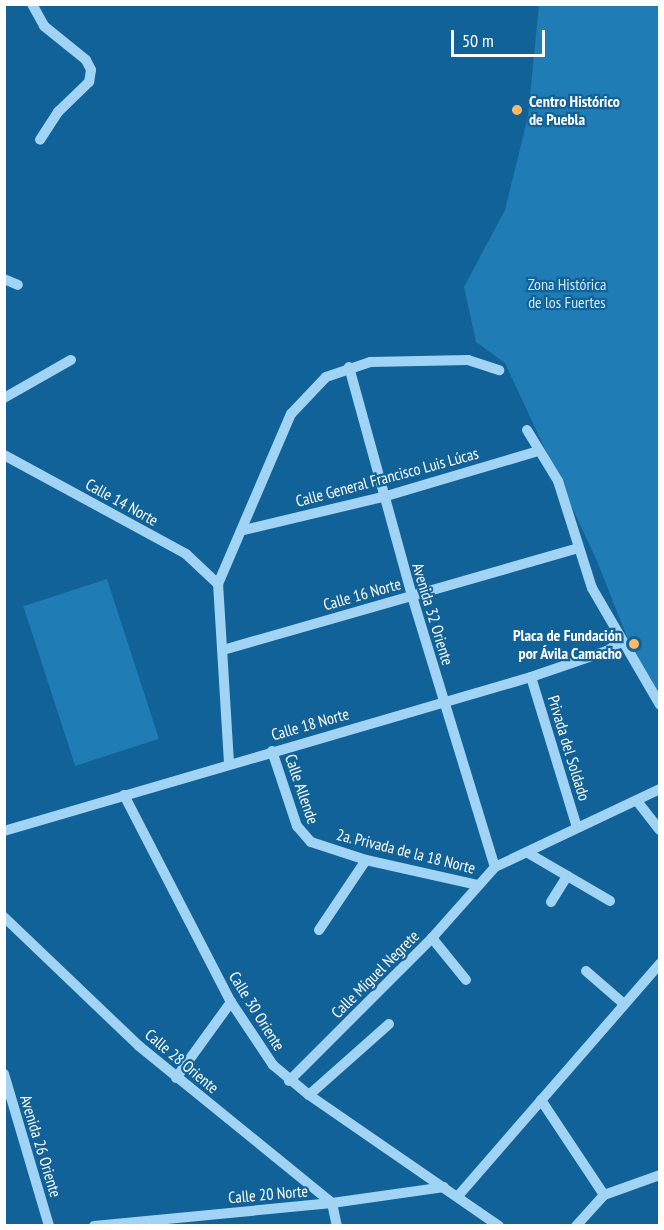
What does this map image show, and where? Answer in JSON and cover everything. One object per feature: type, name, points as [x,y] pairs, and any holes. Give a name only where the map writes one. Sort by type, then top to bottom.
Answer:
[{"type":"street","points":[[32,4],[44,26],[86,60],[91,70],[89,82],[58,112],[40,140]]},
{"type":"street","points":[[4,279],[18,285]]},
{"type":"street","points":[[4,398],[71,360]]},
{"type":"street","points":[[229,763],[218,584],[244,530],[291,414],[326,377],[349,367],[370,362],[468,360],[499,370]]},
{"type":"street","name":"Avenida 32 Oriente","points":[[349,367],[383,497],[495,867]]},
{"type":"street","points":[[527,430],[558,481],[592,588],[660,705]]},
{"type":"street","name":"Calle General Francisco Luis Lúcas","points":[[244,530],[383,497],[538,451]]},
{"type":"street","name":"Calle 14 Norte","points":[[4,455],[186,554],[218,584]]},
{"type":"street","name":"Calle 16 Norte","points":[[223,650],[578,548]]},
{"type":"street","name":"Calle 18 Norte","points":[[4,831],[229,763],[531,677],[607,651],[622,641]]},
{"type":"street","name":"Privada del Soldado","points":[[531,677],[577,827]]},
{"type":"street","name":"Calle Allende","points":[[272,751],[303,836]]},
{"type":"street","name":"2a. Privada de la 18 Norte","points":[[303,836],[366,860],[478,885],[495,867],[660,789]]},
{"type":"street","name":"Calle 30 Oriente","points":[[124,795],[231,1002],[261,1051],[289,1081],[459,1196],[495,1224]]},
{"type":"street","points":[[637,801],[660,830]]},
{"type":"street","points":[[528,853],[610,900]]},
{"type":"street","points":[[319,930],[366,860]]},
{"type":"street","points":[[551,902],[567,876]]},
{"type":"street","name":"Calle Miguel Negrete","points":[[289,1081],[432,938],[478,885]]},
{"type":"street","name":"Calle 28 Oriente","points":[[4,917],[176,1077],[332,1203]]},
{"type":"street","points":[[432,938],[466,980]]},
{"type":"street","points":[[459,1196],[660,964]]},
{"type":"street","points":[[586,970],[624,1004]]},
{"type":"street","points":[[176,1077],[231,1002]]},
{"type":"street","points":[[309,1095],[389,1024]]},
{"type":"street","name":"Avenida 26 Oriente","points":[[4,1074],[49,1226]]},
{"type":"street","points":[[541,1100],[604,1194]]},
{"type":"street","points":[[576,1226],[604,1194],[660,1175]]},
{"type":"street","name":"Calle 20 Norte","points":[[94,1226],[184,1221],[444,1187]]},
{"type":"street","points":[[332,1203],[336,1226]]},
{"type":"green space","name":"Zona Histórica de los Fuertes","points":[[539,5],[659,5],[659,698],[634,655],[597,561],[505,363],[476,342],[464,287],[505,210],[528,116]]},
{"type":"green space","points":[[107,579],[159,739],[75,766],[23,606]]},
{"type":"place","name":"Centro Histórico de Puebla","points":[[517,110]]},
{"type":"place","name":"Placa de Fundación por Ávila Camacho","points":[[634,644]]}]
